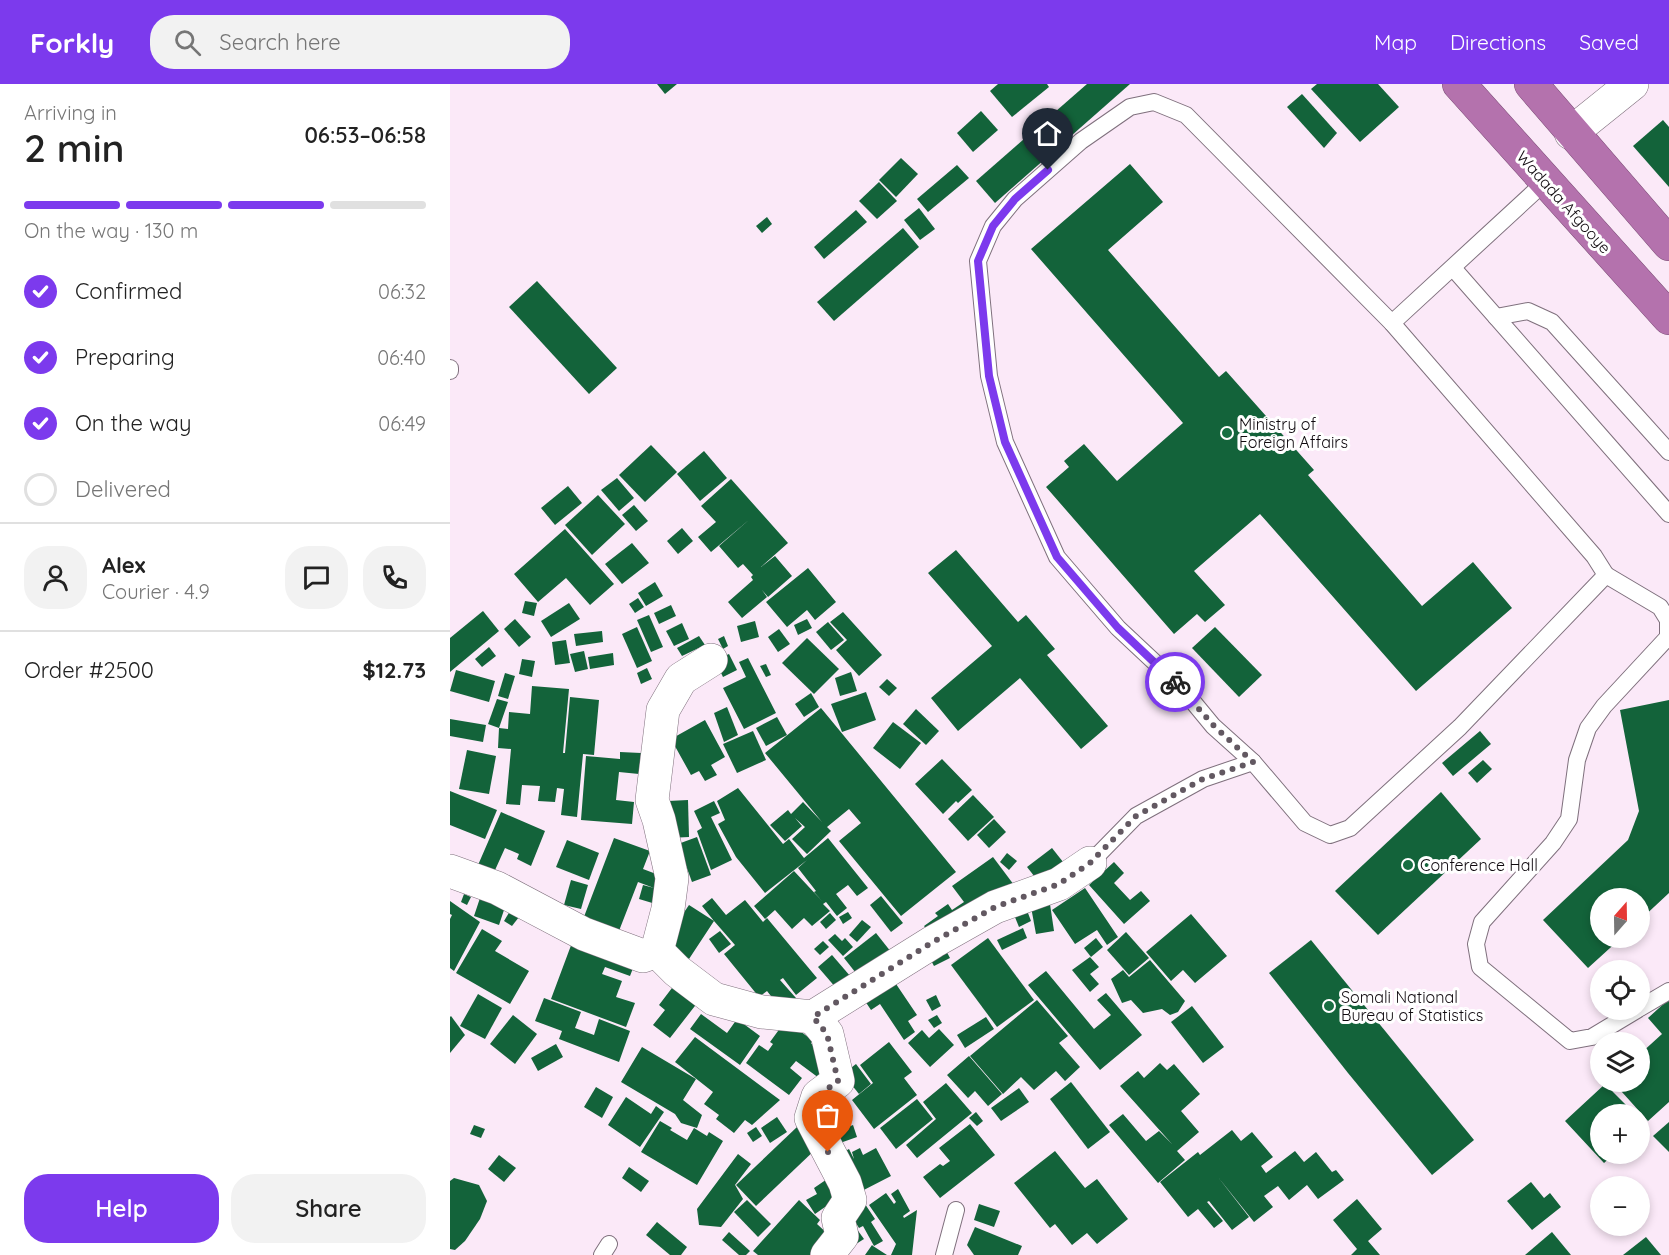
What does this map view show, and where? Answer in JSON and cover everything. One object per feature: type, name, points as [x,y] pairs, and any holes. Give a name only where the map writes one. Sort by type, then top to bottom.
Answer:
[{"type":"highway","name":"Wadada Afgooye","points":[[1459,84],[1669,318]]},
{"type":"highway","points":[[1531,84],[1669,244]]},
{"type":"street","points":[[1572,133],[1632,84]]},
{"type":"street","points":[[657,951],[668,909],[672,878],[659,820],[652,801],[663,710],[681,679],[711,660]]},
{"type":"street","points":[[657,951],[677,971],[714,999],[762,1012],[813,1017],[933,942],[995,907],[1059,884],[1090,863]]},
{"type":"street","points":[[450,871],[497,888],[584,934],[643,956],[657,951]]},
{"type":"street","points":[[813,1017],[827,1034],[838,1081],[818,1096],[811,1118],[846,1183],[850,1200],[838,1218],[842,1236],[827,1255]]},
{"type":"lane","points":[[1606,575],[1460,727],[1350,828],[1330,835],[1305,823],[1253,762],[1214,726],[1180,686],[1118,628],[1057,557],[1005,442],[989,376],[978,261],[993,226],[1015,199],[1081,141],[1130,107],[1154,102],[1186,115],[1392,323],[1594,556],[1606,575],[1660,607],[1668,620],[1668,638],[1604,706],[1587,728],[1577,760],[1569,819],[1553,843],[1482,922],[1476,944],[1480,967],[1570,1041],[1592,1037],[1620,1020]]},
{"type":"lane","points":[[1392,323],[1545,182]]},
{"type":"lane","points":[[1453,268],[1669,514]]},
{"type":"lane","points":[[1496,317],[1528,311],[1552,322],[1669,452]]},
{"type":"lane","points":[[1090,863],[1136,816],[1203,779],[1253,762]]},
{"type":"lane","points":[[1650,1002],[1669,991]]},
{"type":"lane","points":[[944,1255],[956,1210]]},
{"type":"building","points":[[657,84],[677,84],[665,94]]},
{"type":"building","points":[[998,84],[1047,84],[1049,87],[1012,117],[990,91]]},
{"type":"building","points":[[1087,84],[1130,84],[995,203],[976,181]]},
{"type":"building","points":[[1317,84],[1378,84],[1399,107],[1360,142],[1311,89]]},
{"type":"building","points":[[1302,94],[1337,133],[1324,148],[1287,107]]},
{"type":"building","points":[[981,111],[998,130],[973,152],[957,133]]},
{"type":"building","points":[[1663,120],[1669,127],[1669,187],[1633,146]]},
{"type":"building","points":[[901,158],[918,174],[896,197],[879,180]]},
{"type":"building","name":"Ministry of Foreign Affairs","points":[[1130,164],[1163,202],[1108,250],[1219,377],[1226,371],[1314,470],[1308,475],[1422,606],[1473,562],[1512,608],[1416,691],[1260,514],[1194,571],[1225,605],[1205,622],[1197,614],[1174,634],[1046,487],[1069,467],[1064,461],[1084,444],[1117,481],[1183,423],[1031,249]]},
{"type":"building","points":[[957,165],[969,178],[928,212],[917,199]]},
{"type":"building","points":[[879,182],[897,201],[877,219],[859,201]]},
{"type":"building","points":[[919,208],[935,229],[920,240],[904,220]]},
{"type":"building","points":[[856,210],[867,222],[824,259],[814,247]]},
{"type":"building","points":[[767,217],[772,224],[762,233],[756,226]]},
{"type":"building","points":[[903,228],[919,247],[834,321],[817,302]]},
{"type":"building","points":[[537,281],[617,368],[589,394],[509,307]]},
{"type":"building","points":[[651,445],[677,472],[645,502],[619,475]]},
{"type":"building","points":[[704,451],[727,478],[700,501],[677,474]]},
{"type":"building","points":[[617,478],[634,498],[619,511],[601,490]]},
{"type":"building","points":[[731,479],[788,543],[761,567],[775,556],[792,576],[768,597],[762,590],[767,597],[742,618],[728,602],[753,580],[751,577],[753,575],[743,564],[738,568],[719,546],[750,519],[711,552],[698,537],[716,522],[701,506]]},
{"type":"building","points":[[568,486],[582,503],[555,525],[541,508]]},
{"type":"building","points":[[598,495],[625,524],[592,555],[565,525]]},
{"type":"building","points":[[634,505],[648,521],[636,531],[622,515]]},
{"type":"building","points":[[682,528],[693,541],[678,554],[667,541]]},
{"type":"building","points":[[565,529],[614,584],[590,605],[566,578],[538,602],[514,574]]},
{"type":"building","points":[[632,543],[649,563],[622,584],[605,564]]},
{"type":"building","points":[[956,550],[1018,622],[1026,615],[1055,649],[1047,655],[1108,726],[1081,749],[1020,678],[958,731],[931,698],[992,646],[928,573]]},
{"type":"building","points":[[808,568],[836,602],[815,620],[807,610],[787,627],[766,602]]},
{"type":"building","points":[[655,582],[663,596],[646,606],[638,593]]},
{"type":"building","points":[[638,598],[644,607],[635,613],[629,604]]},
{"type":"building","points":[[525,601],[537,603],[534,616],[522,613]]},
{"type":"building","points":[[569,603],[580,619],[551,637],[541,621]]},
{"type":"building","points":[[671,605],[676,616],[659,624],[654,613]]},
{"type":"building","points":[[483,611],[499,631],[450,672],[450,638]]},
{"type":"building","points":[[843,612],[882,655],[859,676],[836,650],[847,640],[830,622]]},
{"type":"building","points":[[649,615],[663,647],[651,652],[637,620]]},
{"type":"building","points":[[515,619],[531,637],[519,647],[504,629]]},
{"type":"building","points":[[807,619],[812,628],[798,635],[794,625]]},
{"type":"building","points":[[755,621],[759,637],[741,642],[737,626]]},
{"type":"building","points":[[828,622],[844,640],[831,650],[816,632]]},
{"type":"building","points":[[682,623],[689,639],[674,646],[666,631]]},
{"type":"building","points":[[637,627],[652,661],[637,668],[622,634]]},
{"type":"building","points":[[1215,627],[1262,675],[1239,697],[1192,648]]},
{"type":"building","points":[[779,629],[790,644],[778,652],[768,637]]},
{"type":"building","points":[[602,631],[603,642],[576,646],[574,634]]},
{"type":"building","points":[[699,636],[705,645],[682,656],[677,648]]},
{"type":"building","points":[[724,636],[728,646],[723,649],[718,639]]},
{"type":"building","points":[[807,638],[839,669],[814,694],[782,663]]},
{"type":"building","points":[[566,640],[570,663],[555,665],[552,642]]},
{"type":"building","points":[[489,647],[496,656],[482,667],[475,659]]},
{"type":"building","points":[[584,651],[588,669],[575,672],[570,654]]},
{"type":"building","points":[[613,653],[614,665],[590,669],[588,657]]},
{"type":"building","points":[[729,654],[737,670],[723,677],[715,660]]},
{"type":"building","points":[[748,658],[776,713],[744,729],[723,688],[746,677],[739,662]]},
{"type":"building","points":[[522,659],[535,661],[532,677],[519,674]]},
{"type":"building","points":[[766,664],[771,675],[766,677],[760,666]]},
{"type":"building","points":[[647,668],[652,679],[641,684],[637,673]]},
{"type":"building","points":[[456,670],[495,681],[489,702],[450,691]]},
{"type":"building","points":[[851,672],[857,691],[840,696],[835,678]]},
{"type":"building","points":[[505,673],[515,676],[508,699],[498,696]]},
{"type":"building","points":[[887,679],[897,688],[889,696],[879,687]]},
{"type":"building","points":[[532,686],[569,689],[563,753],[565,753],[570,697],[599,700],[594,755],[583,754],[577,817],[561,815],[564,789],[557,788],[555,802],[538,801],[540,786],[522,785],[520,805],[506,804],[511,749],[498,748],[499,728],[508,729],[509,712],[530,714]]},
{"type":"building","points":[[866,692],[876,720],[842,732],[831,704]]},
{"type":"building","points":[[811,693],[819,707],[804,717],[795,704]]},
{"type":"building","points":[[497,699],[508,702],[499,728],[488,724]]},
{"type":"building","points":[[1669,700],[1669,893],[1650,911],[1650,888],[1590,888],[1590,948],[1610,948],[1597,960],[1590,960],[1588,968],[1543,920],[1628,840],[1639,811],[1620,710]]},
{"type":"building","points":[[727,707],[738,735],[724,742],[714,713]]},
{"type":"building","points":[[821,708],[956,872],[901,916],[839,841],[861,823],[849,809],[827,827],[831,831],[807,854],[792,839],[805,827],[795,818],[802,826],[785,841],[770,825],[788,810],[791,814],[803,802],[822,822],[765,753]]},
{"type":"building","points":[[916,709],[939,731],[926,745],[903,724]]},
{"type":"building","points":[[777,717],[787,735],[766,746],[756,728]]},
{"type":"building","points":[[450,719],[486,725],[483,742],[450,736]]},
{"type":"building","points":[[705,720],[725,757],[711,765],[717,775],[705,781],[699,771],[691,775],[671,739]]},
{"type":"building","points":[[893,722],[921,743],[900,769],[873,748]]},
{"type":"building","points":[[753,731],[766,760],[737,773],[723,744]]},
{"type":"building","points":[[1480,731],[1491,744],[1453,776],[1442,763]]},
{"type":"building","points":[[467,750],[496,756],[489,794],[459,789]]},
{"type":"building","points":[[620,752],[641,753],[639,774],[619,772],[616,800],[634,802],[632,824],[581,820],[586,756],[620,759]]},
{"type":"building","points":[[942,759],[972,790],[943,814],[915,784]]},
{"type":"building","points":[[1483,760],[1492,769],[1477,783],[1468,773]]},
{"type":"building","points":[[738,788],[783,844],[789,839],[804,858],[828,838],[868,888],[857,896],[848,885],[836,894],[847,908],[837,916],[826,902],[823,904],[830,911],[812,926],[804,918],[792,929],[775,910],[765,919],[754,906],[794,871],[822,901],[798,868],[807,860],[765,893],[736,857],[718,824],[725,820],[717,801]]},
{"type":"building","points":[[450,791],[497,810],[485,839],[450,825]]},
{"type":"building","name":"Conference Hall","points":[[1441,792],[1481,839],[1378,935],[1335,891]]},
{"type":"building","points":[[973,795],[994,817],[968,841],[948,819]]},
{"type":"building","points":[[688,800],[689,837],[669,838],[668,801]]},
{"type":"building","points":[[714,801],[720,813],[711,817],[732,860],[711,870],[697,831],[702,828],[694,811]]},
{"type":"building","points":[[501,812],[545,831],[531,866],[517,859],[519,854],[505,848],[491,879],[475,872]]},
{"type":"building","points":[[994,819],[1006,832],[989,848],[977,835]]},
{"type":"building","points":[[697,837],[711,875],[692,882],[678,844]]},
{"type":"building","points":[[614,838],[650,851],[643,869],[664,877],[659,905],[639,899],[643,885],[654,888],[638,882],[617,936],[582,922]]},
{"type":"building","points":[[567,840],[599,853],[589,880],[556,867]]},
{"type":"building","points":[[1052,848],[1067,867],[1042,886],[1027,867]]},
{"type":"building","points":[[1007,853],[1017,861],[1009,870],[1000,862]]},
{"type":"building","points":[[993,857],[1014,885],[933,938],[924,926],[938,916],[935,913],[948,904],[952,910],[964,902],[952,886]]},
{"type":"building","points":[[1114,862],[1124,873],[1114,883],[1130,900],[1141,891],[1150,901],[1124,924],[1089,885]]},
{"type":"building","points":[[571,880],[588,885],[581,909],[564,905]]},
{"type":"building","points":[[1085,888],[1118,937],[1107,945],[1097,930],[1075,944],[1052,910]]},
{"type":"building","points":[[464,894],[471,897],[467,905],[461,902]]},
{"type":"building","points":[[881,896],[903,923],[891,932],[870,905]]},
{"type":"building","points":[[480,898],[505,907],[499,925],[474,916]]},
{"type":"building","points":[[712,898],[726,915],[745,900],[763,922],[767,918],[817,978],[796,995],[783,978],[780,980],[796,998],[782,1010],[767,991],[759,997],[724,954],[735,945],[702,906]]},
{"type":"building","points":[[450,901],[480,922],[454,971],[450,968],[450,919],[452,915],[450,914]]},
{"type":"building","points":[[1050,904],[1054,931],[1036,934],[1031,907]]},
{"type":"building","points":[[689,905],[714,921],[689,959],[664,942]]},
{"type":"building","points":[[1025,905],[1031,921],[1019,927],[1012,910]]},
{"type":"building","points":[[510,911],[519,917],[512,926],[504,921]]},
{"type":"building","points":[[848,912],[852,918],[843,924],[839,917]]},
{"type":"building","points":[[830,913],[836,920],[826,929],[820,922]]},
{"type":"building","points":[[1191,914],[1227,956],[1195,983],[1183,970],[1171,981],[1146,952]]},
{"type":"building","points":[[862,920],[871,927],[857,942],[849,935]]},
{"type":"building","points":[[1023,928],[1027,938],[1002,950],[997,940]]},
{"type":"building","points":[[482,929],[502,941],[495,951],[529,971],[510,1004],[456,973]]},
{"type":"building","points":[[720,931],[731,944],[719,953],[709,939]]},
{"type":"building","points":[[1126,932],[1149,958],[1129,975],[1107,950]]},
{"type":"building","points":[[876,933],[895,957],[863,982],[844,958]]},
{"type":"building","points":[[835,934],[842,941],[845,938],[853,947],[843,956],[828,940]]},
{"type":"building","points":[[988,938],[1034,1000],[997,1027],[951,965]]},
{"type":"building","points":[[1096,938],[1103,947],[1091,957],[1084,948]]},
{"type":"building","points":[[573,940],[635,963],[630,976],[605,967],[602,974],[622,981],[616,997],[635,1003],[626,1027],[551,999]]},
{"type":"building","points":[[1311,940],[1474,1140],[1432,1175],[1269,973]]},
{"type":"building","points":[[823,941],[829,947],[820,955],[814,949]]},
{"type":"building","points":[[942,943],[950,958],[934,966],[926,951]]},
{"type":"building","points":[[832,955],[857,984],[843,996],[818,967]]},
{"type":"building","points":[[1090,957],[1099,967],[1090,974],[1099,984],[1090,992],[1072,970]]},
{"type":"building","points":[[1150,960],[1185,1001],[1178,1012],[1170,1015],[1162,1009],[1143,1013],[1131,1000],[1122,1003],[1111,979],[1123,970],[1129,977]]},
{"type":"building","points":[[1046,971],[1094,1029],[1111,1015],[1097,1000],[1106,993],[1142,1035],[1100,1070],[1028,985]]},
{"type":"building","points":[[894,981],[917,1015],[908,1021],[915,1032],[904,1040],[880,1004],[871,1010],[865,1001]]},
{"type":"building","points":[[675,984],[698,1002],[670,1038],[653,1025],[665,1010],[659,1005]]},
{"type":"building","points":[[478,994],[502,1008],[485,1039],[460,1026]]},
{"type":"building","points":[[936,995],[941,1006],[932,1011],[926,1000]]},
{"type":"building","points":[[544,998],[581,1012],[575,1028],[594,1035],[599,1019],[630,1031],[619,1062],[559,1039],[562,1031],[535,1021]]},
{"type":"building","points":[[1669,999],[1669,1102],[1650,1119],[1650,1104],[1633,1104],[1622,1092],[1650,1092],[1650,1045],[1662,1034],[1650,1020],[1650,1016]]},
{"type":"building","points":[[1037,1000],[1068,1036],[1059,1043],[1080,1067],[1065,1081],[1056,1071],[1034,1090],[1021,1077],[1003,1094],[970,1056]]},
{"type":"building","points":[[1192,1006],[1224,1047],[1203,1063],[1171,1022]]},
{"type":"building","points":[[701,1014],[727,1033],[737,1019],[760,1036],[740,1065],[690,1029]]},
{"type":"building","points":[[513,1015],[537,1034],[515,1064],[490,1044]]},
{"type":"building","points":[[937,1015],[942,1023],[934,1028],[928,1020]]},
{"type":"building","points":[[450,1017],[465,1035],[450,1053]]},
{"type":"building","points":[[986,1017],[994,1029],[965,1048],[957,1035]]},
{"type":"building","points":[[786,1020],[813,1041],[811,1043],[830,1069],[823,1081],[796,1061],[790,1068],[802,1078],[789,1095],[746,1063],[759,1045],[768,1051],[773,1044],[770,1042]]},
{"type":"building","points":[[939,1029],[954,1045],[930,1067],[908,1043],[922,1030],[929,1038]]},
{"type":"building","points":[[695,1037],[780,1100],[752,1125],[745,1120],[734,1133],[716,1119],[719,1115],[704,1104],[713,1092],[675,1062]]},
{"type":"building","points":[[889,1042],[912,1072],[904,1078],[917,1095],[874,1129],[852,1100],[873,1083],[860,1065]]},
{"type":"building","points":[[556,1044],[563,1057],[538,1071],[531,1058]]},
{"type":"building","points":[[642,1047],[696,1079],[683,1100],[702,1115],[697,1128],[681,1123],[675,1114],[621,1082]]},
{"type":"building","points":[[969,1056],[1002,1094],[988,1106],[975,1091],[968,1098],[947,1075]]},
{"type":"building","points":[[1160,1063],[1167,1070],[1174,1064],[1200,1094],[1181,1111],[1199,1132],[1177,1151],[1185,1160],[1158,1183],[1109,1125],[1123,1114],[1146,1141],[1159,1131],[1172,1144],[1120,1086],[1138,1071],[1144,1078]]},
{"type":"building","points":[[856,1064],[871,1084],[859,1094],[843,1074]]},
{"type":"building","points":[[1071,1082],[1110,1132],[1088,1149],[1050,1099]]},
{"type":"building","points":[[946,1083],[972,1113],[917,1158],[906,1145],[936,1119],[923,1102]]},
{"type":"building","points":[[596,1087],[613,1097],[602,1118],[584,1107]]},
{"type":"building","points":[[1019,1088],[1029,1102],[1001,1121],[991,1108]]},
{"type":"building","points":[[1596,1092],[1613,1092],[1625,1104],[1590,1104],[1590,1148],[1565,1121]]},
{"type":"building","points":[[626,1097],[651,1114],[656,1106],[664,1112],[640,1147],[608,1125]]},
{"type":"building","points":[[917,1099],[933,1119],[896,1149],[880,1128]]},
{"type":"building","points":[[976,1112],[983,1121],[977,1126],[969,1118]]},
{"type":"building","points":[[777,1117],[787,1132],[770,1143],[761,1128]]},
{"type":"building","points":[[660,1121],[687,1140],[694,1128],[707,1136],[709,1132],[723,1141],[697,1185],[641,1152]]},
{"type":"building","points":[[1669,1122],[1669,1152],[1653,1136]]},
{"type":"building","points":[[970,1124],[995,1155],[940,1198],[923,1177],[940,1164],[943,1166],[950,1161],[939,1148]]},
{"type":"building","points":[[474,1125],[485,1129],[481,1138],[470,1134]]},
{"type":"building","points":[[853,1125],[857,1137],[840,1143],[835,1132]]},
{"type":"building","points":[[756,1127],[762,1136],[753,1142],[747,1133]]},
{"type":"building","points":[[797,1127],[817,1148],[756,1206],[736,1185]]},
{"type":"building","points":[[1232,1130],[1241,1141],[1252,1132],[1273,1157],[1261,1166],[1266,1173],[1295,1151],[1304,1162],[1316,1152],[1332,1172],[1336,1170],[1344,1180],[1318,1199],[1307,1185],[1289,1200],[1278,1186],[1264,1196],[1273,1207],[1254,1222],[1218,1177],[1249,1217],[1232,1230],[1209,1201],[1207,1202],[1223,1221],[1214,1228],[1198,1209],[1188,1217],[1160,1182],[1198,1152],[1200,1155]]},
{"type":"building","points":[[860,1148],[863,1155],[876,1148],[891,1176],[856,1194],[836,1156],[849,1149],[854,1159],[852,1152]]},
{"type":"building","points":[[1055,1151],[1085,1188],[1097,1179],[1128,1219],[1097,1244],[1087,1233],[1072,1245],[1055,1224],[1050,1228],[1014,1183]]},
{"type":"building","points":[[738,1154],[751,1164],[735,1185],[743,1199],[721,1227],[699,1225],[697,1209]]},
{"type":"building","points":[[499,1155],[516,1168],[504,1182],[488,1169]]},
{"type":"building","points":[[629,1167],[649,1181],[641,1192],[622,1178]]},
{"type":"building","points":[[833,1175],[847,1198],[815,1214],[806,1200],[817,1194],[814,1188]]},
{"type":"building","points":[[454,1178],[479,1185],[487,1201],[480,1219],[465,1241],[455,1250],[450,1249],[450,1181]]},
{"type":"building","points":[[1531,1182],[1544,1198],[1550,1193],[1561,1207],[1532,1230],[1507,1201]]},
{"type":"building","points":[[898,1189],[910,1211],[903,1216],[904,1218],[917,1210],[912,1255],[891,1255],[896,1244],[869,1205],[886,1193],[894,1204],[896,1202],[891,1194]]},
{"type":"building","points":[[1357,1199],[1382,1229],[1368,1241],[1380,1255],[1351,1255],[1357,1249],[1333,1220]]},
{"type":"building","points":[[747,1200],[771,1224],[758,1237],[734,1212]]},
{"type":"building","points":[[799,1200],[820,1220],[817,1224],[830,1236],[814,1255],[758,1255],[753,1251]]},
{"type":"building","points":[[863,1201],[875,1219],[871,1222],[883,1241],[874,1246],[863,1226],[859,1228],[848,1210]]},
{"type":"building","points":[[979,1204],[1000,1211],[994,1227],[974,1220]]},
{"type":"building","points":[[657,1222],[687,1247],[681,1255],[670,1255],[646,1235]]},
{"type":"building","points":[[975,1227],[1022,1246],[1018,1255],[974,1255],[967,1245]]},
{"type":"building","points":[[856,1228],[864,1239],[856,1244],[848,1233]]},
{"type":"building","points":[[729,1232],[750,1251],[746,1255],[739,1255],[722,1240]]},
{"type":"building","points":[[1552,1232],[1571,1255],[1525,1255]]},
{"type":"building","points":[[1646,1237],[1661,1255],[1623,1255]]},
{"type":"building","points":[[873,1246],[887,1255],[865,1255]]},
{"type":"way so far","points":[[828,1152],[811,1118],[818,1096],[838,1081],[827,1034],[813,1017],[933,942],[995,907],[1059,884],[1090,863],[1136,816],[1203,779],[1253,762],[1214,726],[1175,682]]},
{"type":"place","name":"Ministry of Foreign Affairs","points":[[1227,433]]},
{"type":"place","name":"Conference Hall","points":[[1408,865]]},
{"type":"place","name":"Somali National Bureau of Statistics","points":[[1329,1006]]},
{"type":"route","points":[[1048,170],[1015,199],[993,226],[978,261],[989,376],[1005,442],[1057,557],[1118,628],[1175,682]]}]
